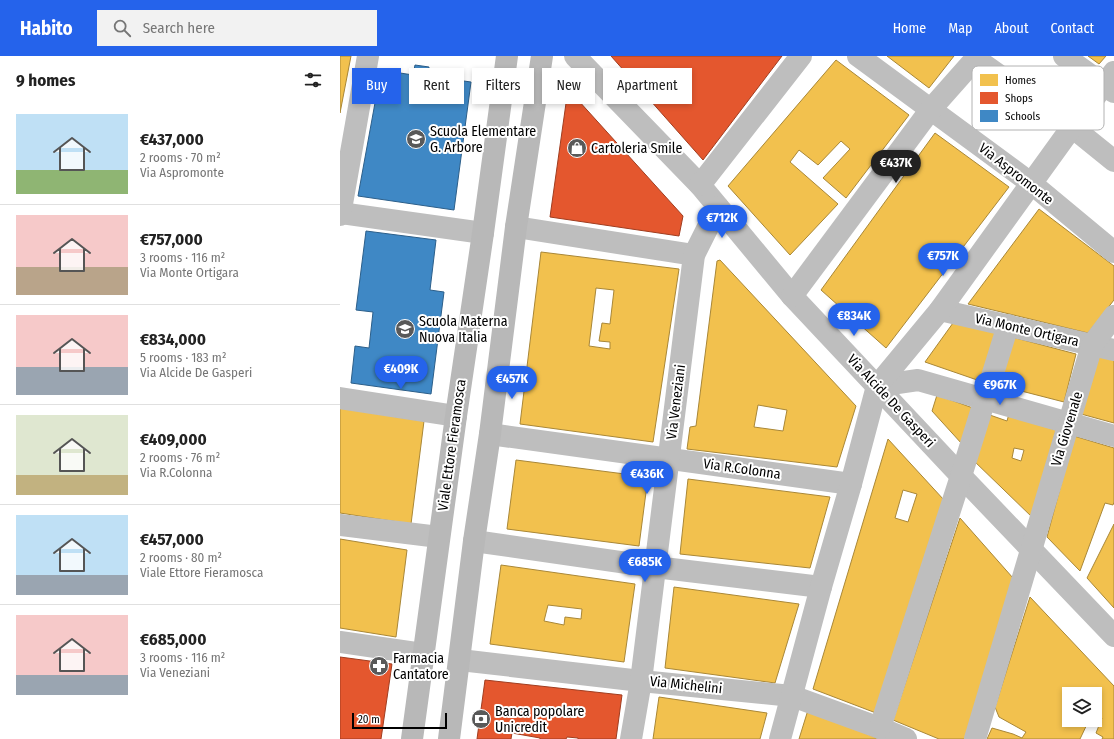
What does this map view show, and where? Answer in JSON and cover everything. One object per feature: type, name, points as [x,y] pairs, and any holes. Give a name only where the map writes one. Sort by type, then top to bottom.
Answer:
[{"type":"main road","name":"Viale Ettore Fieramosca","points":[[412,739],[507,56]]},
{"type":"main road","points":[[449,739],[516,227],[542,56]]},
{"type":"street","points":[[368,56],[340,214],[483,233]]},
{"type":"street","name":"Via Alcide De Gasperi","points":[[575,56],[700,185],[792,296],[1114,636]]},
{"type":"street","points":[[700,185],[801,56]]},
{"type":"street","name":"Via Aspromonte","points":[[858,56],[1032,184],[1114,252]]},
{"type":"street","points":[[1064,56],[1081,66]]},
{"type":"street","points":[[792,296],[931,109],[977,57],[989,66]]},
{"type":"street","points":[[1104,91],[1111,83]]},
{"type":"street","points":[[780,739],[877,386],[940,310],[1070,130]]},
{"type":"street","points":[[1076,130],[1114,161]]},
{"type":"street","name":"Via Veneziani","points":[[632,739],[641,681],[694,255],[718,207]]},
{"type":"street","points":[[516,227],[694,255]]},
{"type":"street","name":"Via Monte Ortigara","points":[[940,310],[1114,350]]},
{"type":"street","name":"Via Giovenale","points":[[975,739],[1092,345],[1114,316]]},
{"type":"street","points":[[880,728],[1008,325]]},
{"type":"street","points":[[877,386],[918,380],[1114,436]]},
{"type":"street","points":[[340,398],[456,416]]},
{"type":"street","name":"Via R.Colonna","points":[[490,434],[851,484]]},
{"type":"street","points":[[340,525],[439,537]]},
{"type":"street","points":[[474,541],[655,567],[821,587]]},
{"type":"street","points":[[340,642],[423,654]]},
{"type":"street","name":"Via Michelini","points":[[460,660],[641,681],[792,696],[906,739]]},
{"type":"building: Homes","points":[[340,56],[351,56],[340,113]]},
{"type":"building: Homes","points":[[887,56],[954,56],[929,88]]},
{"type":"building: Homes","points":[[1088,56],[1106,56],[1099,64]]},
{"type":"building: Homes","points":[[836,60],[909,115],[846,198],[823,178],[850,149],[841,141],[818,165],[799,150],[790,162],[838,204],[790,255],[728,186]]},
{"type":"building: Homes","points":[[935,133],[1009,187],[886,348],[821,290]]},
{"type":"building: Homes","points":[[1039,209],[1114,266],[1114,300],[1088,333],[968,304]]},
{"type":"building: Homes","points":[[541,252],[679,269],[653,442],[520,424]],"holes":[[[596,288],[614,290],[610,324],[602,323],[599,341],[610,342],[610,349],[589,346]]]},
{"type":"building: Homes","points":[[720,260],[856,406],[837,467],[687,449],[690,427],[696,426],[717,261]],"holes":[[[758,405],[787,410],[783,431],[754,427]]]},
{"type":"building: Homes","points":[[953,323],[999,333],[983,382],[925,362]]},
{"type":"building: Homes","points":[[1012,337],[1076,354],[1064,402],[998,385]]},
{"type":"building: Homes","points":[[1097,355],[1114,359],[1114,423],[1081,414]]},
{"type":"building: Homes","points":[[937,395],[973,408],[962,444],[932,411]]},
{"type":"building: Homes","points":[[340,408],[424,421],[411,524],[340,513]]},
{"type":"building: Homes","points":[[987,414],[1007,421],[1009,414],[1056,430],[1033,518],[973,460]],"holes":[[[1014,448],[1024,450],[1021,461],[1012,458]]]},
{"type":"building: Homes","points":[[1074,436],[1114,448],[1114,502],[1113,505],[1105,503],[1080,571],[1047,537]]},
{"type":"building: Homes","points":[[888,439],[944,500],[876,713],[813,689]],"holes":[[[903,490],[917,494],[908,522],[895,518]]]},
{"type":"building: Homes","points":[[516,460],[648,477],[639,546],[507,529]]},
{"type":"building: Homes","points":[[688,479],[830,497],[810,568],[680,554]]},
{"type":"building: Homes","points":[[960,518],[1013,578],[965,739],[939,739],[893,720]]},
{"type":"building: Homes","points":[[1114,524],[1114,608],[1087,578]]},
{"type":"building: Homes","points":[[340,539],[407,550],[396,637],[340,628]]},
{"type":"building: Homes","points":[[501,565],[635,584],[624,662],[490,644]],"holes":[[[548,605],[582,609],[581,619],[565,617],[564,625],[544,621]]]},
{"type":"building: Homes","points":[[674,587],[799,604],[775,683],[665,668]]},
{"type":"building: Homes","points":[[1030,597],[1114,686],[1114,739],[1102,739],[1103,737],[1096,733],[1098,727],[1102,727],[1102,687],[1062,687],[1062,727],[1086,727],[1080,739],[987,739],[992,728],[1022,738],[1026,732],[999,717],[995,707]]},
{"type":"building: Homes","points":[[659,697],[767,713],[760,739],[653,739]]},
{"type":"building: Homes","points":[[808,710],[880,739],[799,739]]},
{"type":"building: Shops","points":[[611,56],[782,56],[703,160],[653,104],[692,104],[692,68],[622,68]]},
{"type":"building: Shops","points":[[566,104],[582,104],[683,216],[679,236],[550,217]]},
{"type":"building: Shops","points":[[340,657],[392,664],[381,739],[340,739]]},
{"type":"building: Shops","points":[[485,680],[622,695],[616,739],[578,739],[567,737],[566,739],[540,739],[512,733],[511,739],[477,739]]},
{"type":"building: Schools","name":"Scuola Elementare G. Arbore","points":[[415,65],[429,67],[429,68],[414,68]]},
{"type":"building: Schools","name":"Scuola Elementare G. Arbore","points":[[401,73],[409,74],[409,104],[464,104],[464,81],[471,82],[454,210],[358,196],[375,104],[401,104]]},
{"type":"building: Schools","name":"Scuola Materna Nuova Italia","points":[[366,231],[436,240],[430,290],[444,292],[431,394],[351,383],[355,346],[369,348],[373,312],[356,310]]},
{"type":"place","name":"Scuola Elementare G. Arbore","points":[[416,139]]},
{"type":"place","name":"Cartoleria Smile","points":[[577,148]]},
{"type":"place","name":"Scuola Materna Nuova Italia","points":[[405,329]]},
{"type":"place","name":"Farmacia Cantatore","points":[[379,666]]},
{"type":"place","name":"Banca popolare Unicredit","points":[[481,719]]}]
